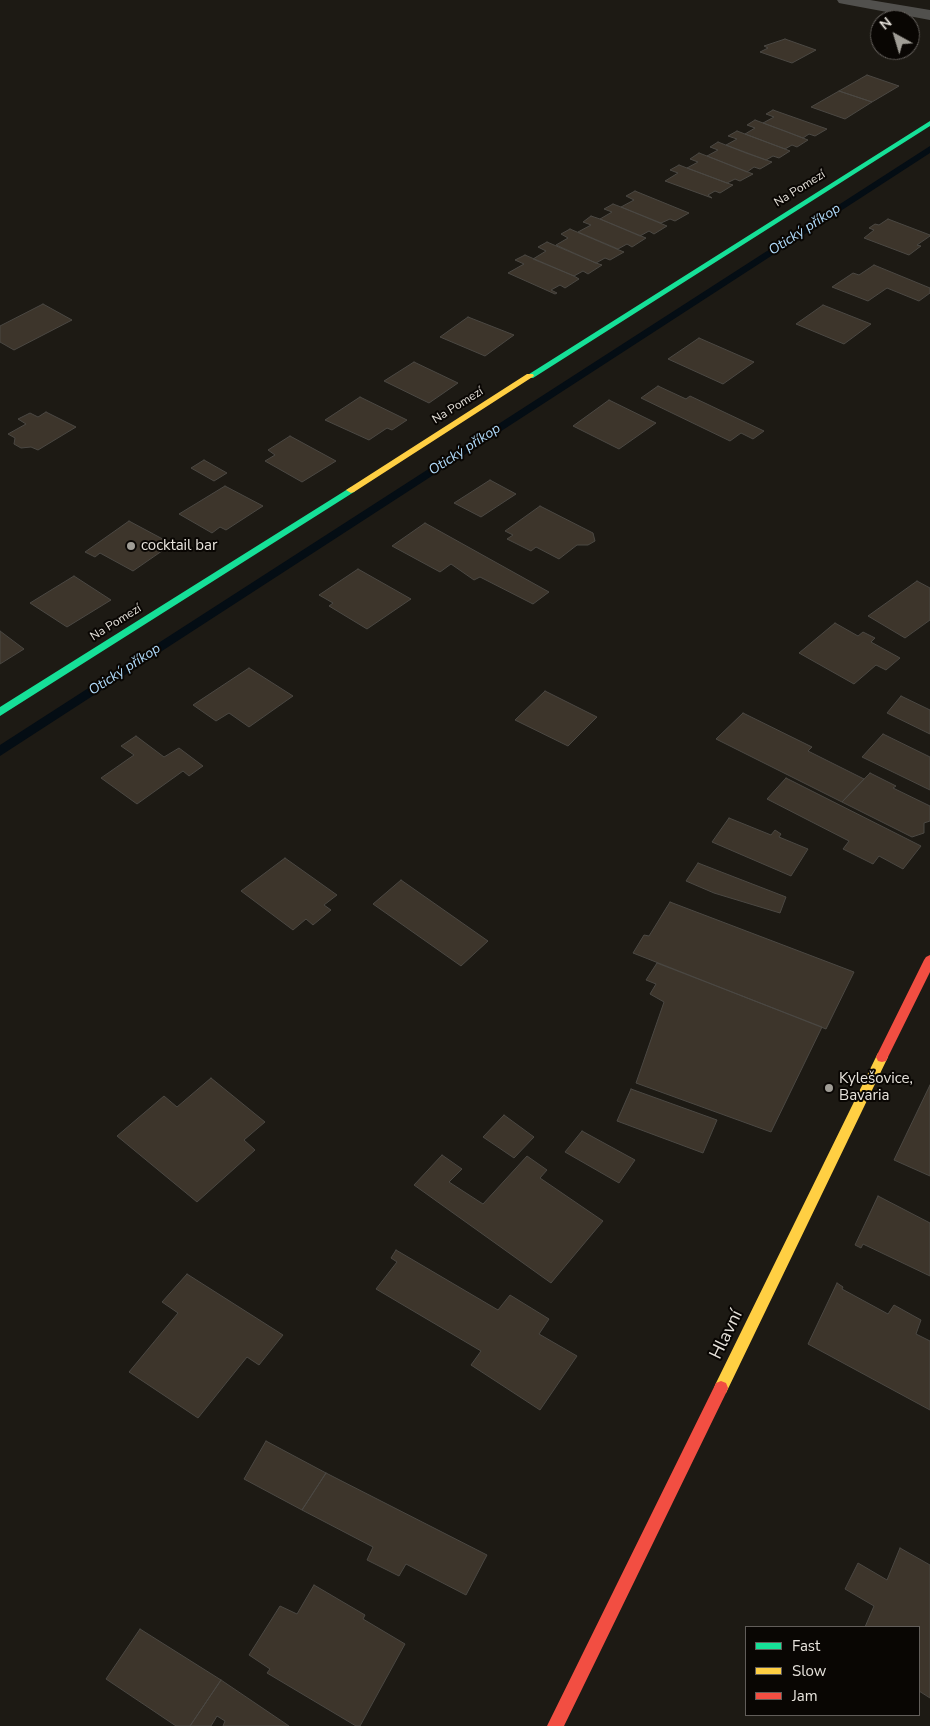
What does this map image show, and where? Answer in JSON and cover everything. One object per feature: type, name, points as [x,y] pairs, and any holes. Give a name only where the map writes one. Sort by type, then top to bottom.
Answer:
[{"type":"street","points":[[844,0],[930,15]]},
{"type":"street","name":"Na Pomezí","points":[[0,712],[930,123]]},
{"type":"street","name":"Hlavní","points":[[555,1726],[930,960]]},
{"type":"building","points":[[785,39],[816,50],[792,63],[760,52],[768,48],[764,46]]},
{"type":"building","points":[[867,75],[899,86],[872,102],[839,91]]},
{"type":"building","points":[[839,91],[872,102],[845,119],[811,107]]},
{"type":"building","points":[[773,110],[827,129],[815,136],[809,134],[803,138],[763,123],[774,117],[766,114]]},
{"type":"building","points":[[755,120],[808,140],[797,147],[792,145],[785,149],[745,134],[755,128],[747,125]]},
{"type":"building","points":[[737,131],[790,151],[779,158],[773,156],[766,160],[726,145],[737,139],[728,136]]},
{"type":"building","points":[[718,142],[772,162],[760,169],[754,167],[747,172],[707,156],[718,150],[710,147]]},
{"type":"building","points":[[699,153],[753,174],[740,181],[735,179],[727,183],[687,168],[698,162],[690,159]]},
{"type":"building","points":[[679,165],[733,185],[720,193],[715,191],[708,195],[712,198],[665,181],[678,173],[670,170]]},
{"type":"building","points":[[635,191],[689,213],[675,221],[670,219],[661,223],[621,207],[634,200],[626,196]]},
{"type":"building","points":[[613,204],[667,226],[654,234],[649,231],[640,236],[600,219],[612,212],[604,209]]},
{"type":"building","points":[[591,216],[646,238],[632,247],[627,244],[618,249],[578,232],[591,225],[583,222]]},
{"type":"building","points":[[888,219],[930,236],[917,245],[921,246],[909,255],[864,238],[874,230],[869,228],[875,224],[879,225]]},
{"type":"building","points":[[570,229],[624,252],[610,260],[605,258],[596,263],[556,245],[568,238],[561,234]]},
{"type":"building","points":[[547,242],[602,265],[588,274],[583,271],[574,276],[533,259],[546,251],[538,247]]},
{"type":"building","points":[[525,255],[579,279],[565,288],[560,285],[551,290],[557,293],[555,294],[508,273],[524,264],[515,260]]},
{"type":"building","points":[[874,265],[930,288],[930,293],[919,301],[887,288],[868,301],[832,287],[853,273],[859,275]]},
{"type":"building","points":[[43,304],[72,320],[14,350],[0,342],[0,326]]},
{"type":"building","points":[[823,305],[871,324],[844,344],[796,324]]},
{"type":"building","points":[[468,317],[514,335],[485,356],[440,337]]},
{"type":"building","points":[[699,338],[754,362],[723,384],[668,359]]},
{"type":"building","points":[[414,362],[458,383],[429,403],[384,381]]},
{"type":"building","points":[[658,386],[686,399],[690,396],[764,431],[753,439],[741,433],[730,441],[641,398]]},
{"type":"building","points":[[360,397],[407,420],[392,430],[387,428],[369,440],[325,420]]},
{"type":"building","points":[[609,400],[656,423],[619,449],[573,426]]},
{"type":"building","points":[[46,412],[76,427],[38,450],[31,447],[21,448],[14,444],[15,438],[8,434],[26,424],[18,419],[30,413],[38,417]]},
{"type":"building","points":[[290,436],[336,461],[302,482],[265,461],[275,455],[268,450]]},
{"type":"building","points":[[204,460],[227,473],[214,481],[191,468]]},
{"type":"building","points":[[490,480],[516,494],[481,517],[454,503]]},
{"type":"building","points":[[225,486],[263,506],[226,530],[220,527],[212,533],[179,514]]},
{"type":"building","points":[[540,506],[593,533],[595,541],[588,545],[577,545],[559,559],[536,547],[531,551],[507,539],[513,535],[505,531]]},
{"type":"building","name":"cocktail bar","points":[[129,521],[172,544],[133,571],[100,553],[95,557],[85,552]]},
{"type":"building","points":[[425,523],[549,592],[533,604],[480,577],[474,580],[451,564],[440,572],[392,546]]},
{"type":"building","points":[[358,569],[411,599],[367,629],[329,606],[333,603],[319,595]]},
{"type":"building","points":[[74,576],[111,600],[67,627],[30,603]]},
{"type":"building","points":[[917,581],[930,588],[930,620],[905,638],[868,616]]},
{"type":"building","points":[[835,623],[858,636],[863,632],[875,638],[871,642],[900,658],[886,670],[876,665],[854,684],[799,653]]},
{"type":"building","points":[[0,631],[24,649],[0,664]]},
{"type":"building","points":[[249,668],[293,696],[249,727],[229,713],[216,721],[193,705]]},
{"type":"building","points":[[545,691],[597,717],[568,746],[515,720]]},
{"type":"building","points":[[901,696],[930,710],[930,734],[887,713]]},
{"type":"building","points":[[743,713],[812,747],[808,751],[864,779],[842,802],[716,739]]},
{"type":"building","points":[[883,734],[930,757],[930,790],[862,757]]},
{"type":"building","points":[[136,736],[164,757],[179,748],[203,766],[189,776],[183,771],[137,804],[101,778],[134,755],[121,746]]},
{"type":"building","points":[[870,773],[896,786],[893,788],[930,806],[930,821],[924,823],[924,833],[912,837],[842,802]]},
{"type":"building","points":[[786,778],[921,846],[903,869],[879,856],[873,864],[843,849],[849,841],[767,799]]},
{"type":"building","points":[[729,818],[771,835],[775,830],[781,834],[779,837],[808,849],[791,876],[712,842]]},
{"type":"building","points":[[285,858],[337,895],[324,905],[331,910],[313,925],[306,919],[293,930],[241,891]]},
{"type":"building","points":[[698,863],[786,897],[780,913],[714,893],[686,881]]},
{"type":"building","points":[[401,880],[488,941],[461,966],[373,904]]},
{"type":"building","points":[[670,902],[854,972],[826,1029],[633,953],[644,935],[649,936]]},
{"type":"building","points":[[657,963],[822,1027],[771,1132],[636,1083],[664,1002],[650,994],[656,984],[646,980]]},
{"type":"building","points":[[211,1078],[265,1122],[244,1140],[255,1150],[197,1202],[117,1136],[164,1096],[177,1107]]},
{"type":"building","points":[[930,1085],[930,1176],[894,1160]]},
{"type":"building","points":[[631,1089],[717,1120],[703,1153],[617,1121]]},
{"type":"building","points":[[504,1115],[534,1137],[514,1158],[483,1137]]},
{"type":"building","points":[[582,1131],[635,1160],[619,1183],[565,1152]]},
{"type":"building","points":[[442,1155],[462,1169],[449,1182],[483,1204],[527,1156],[547,1170],[540,1178],[603,1221],[551,1283],[414,1185]]},
{"type":"building","points":[[878,1196],[930,1223],[930,1276],[863,1244],[861,1248],[855,1245]]},
{"type":"building","points":[[396,1250],[498,1310],[510,1295],[549,1319],[539,1334],[577,1356],[540,1410],[471,1365],[481,1351],[376,1289],[397,1262],[391,1258]]},
{"type":"building","points":[[187,1274],[283,1335],[259,1365],[247,1357],[198,1418],[129,1372],[178,1313],[162,1302]]},
{"type":"building","points":[[837,1283],[843,1287],[842,1289],[888,1314],[894,1305],[921,1320],[916,1334],[930,1341],[930,1410],[808,1344]]},
{"type":"building","points":[[266,1441],[326,1473],[302,1510],[244,1479]]},
{"type":"building","points":[[326,1473],[487,1555],[466,1595],[406,1564],[399,1576],[367,1560],[373,1547],[302,1510]]},
{"type":"building","points":[[900,1548],[930,1565],[930,1698],[920,1692],[920,1626],[865,1626],[874,1606],[845,1589],[858,1563],[887,1580]]},
{"type":"building","points":[[314,1585],[365,1615],[363,1619],[405,1644],[360,1726],[356,1726],[267,1673],[270,1669],[249,1655],[280,1606],[297,1614]]},
{"type":"building","points":[[140,1629],[221,1680],[190,1726],[176,1726],[106,1679]]},
{"type":"building","points":[[221,1680],[289,1726],[223,1726],[225,1721],[217,1716],[211,1726],[190,1726]]},
{"type":"waterway","name":"Otický příkop","points":[[0,751],[930,149]]},
{"type":"traffic: fast","points":[[530,376],[930,123]]},
{"type":"traffic: fast","points":[[0,712],[351,490]]},
{"type":"traffic: slow","points":[[351,490],[530,376]]},
{"type":"traffic: slow","points":[[721,1388],[882,1057]]},
{"type":"traffic: jam","points":[[882,1057],[930,960]]},
{"type":"traffic: jam","points":[[555,1726],[721,1388]]},
{"type":"place","name":"cocktail bar","points":[[131,546]]},
{"type":"place","name":"Kylešovice, Bavaria","points":[[829,1088]]}]
